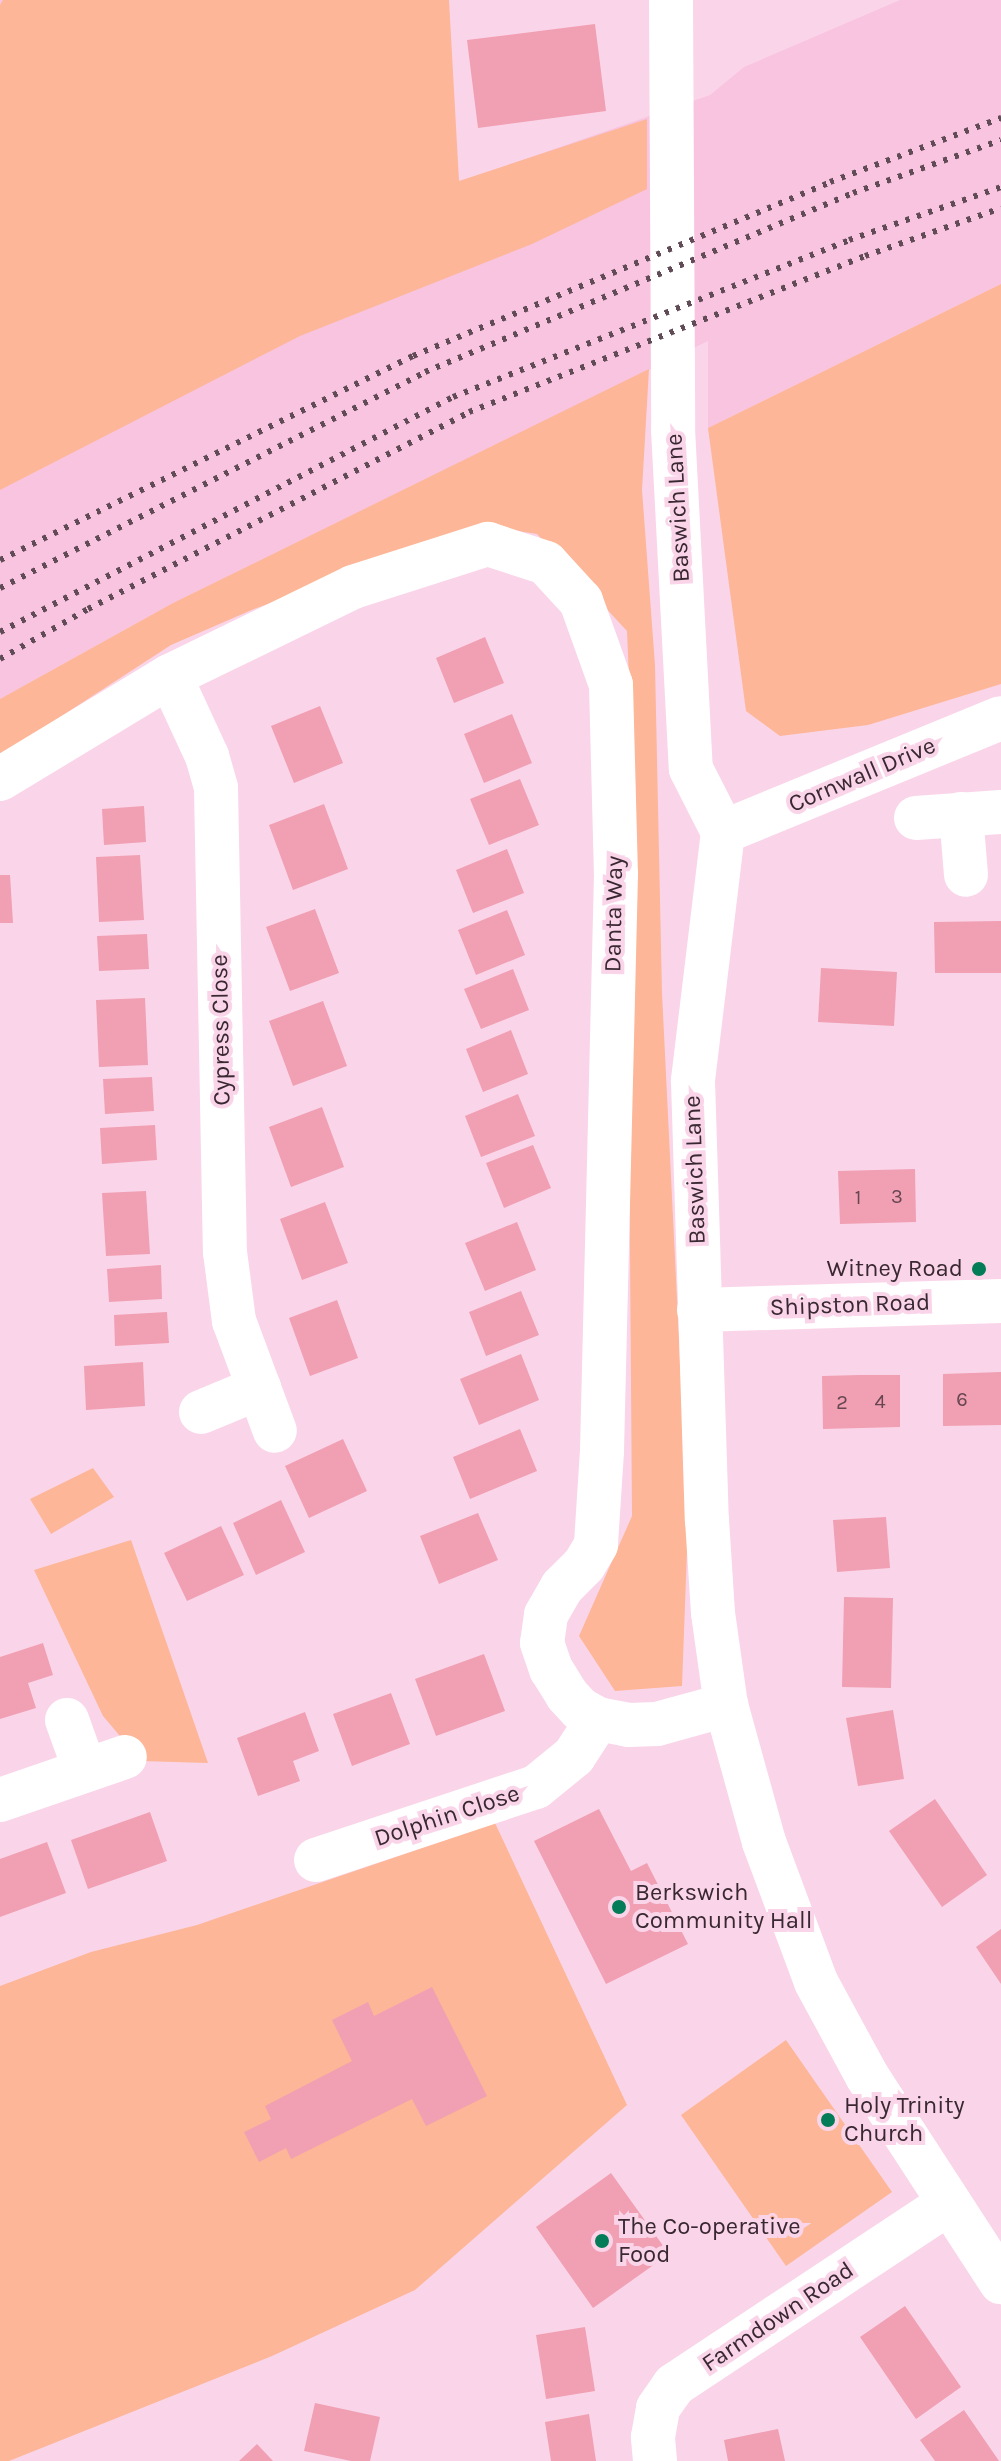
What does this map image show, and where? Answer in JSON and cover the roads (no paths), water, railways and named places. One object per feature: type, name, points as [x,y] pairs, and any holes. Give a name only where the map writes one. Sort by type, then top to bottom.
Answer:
[{"type":"street","name":"Baswich Lane","points":[[671,0],[673,429],[691,769],[723,832],[712,896],[693,1081],[699,1310],[713,1613],[726,1705],[764,1842],[816,1982],[867,2076],[1001,2282]]},
{"type":"street","name":"Danta Way","points":[[0,779],[170,676],[353,587],[488,544],[546,563],[581,601],[611,685],[616,874],[602,1451],[596,1545],[584,1565],[562,1587],[546,1615],[542,1643],[551,1669],[567,1695],[580,1709],[598,1719],[628,1725],[657,1724],[726,1705]]},
{"type":"street","name":"Cypress Close","points":[[170,676],[207,756],[216,788],[225,1252],[234,1321],[275,1431]]},
{"type":"street","name":"Cornwall Drive","points":[[723,832],[1001,718]]},
{"type":"street","points":[[916,818],[981,813],[966,875]]},
{"type":"street","name":"Shipston Road","points":[[699,1310],[1001,1301]]},
{"type":"street","points":[[201,1412],[259,1388]]},
{"type":"street","name":"Dolphin Close","points":[[316,1860],[536,1787],[574,1756],[598,1719]]},
{"type":"street","points":[[0,1800],[105,1764],[67,1720]]},
{"type":"street","name":"Farmdown Road","points":[[655,2461],[653,2437],[658,2408],[674,2385],[949,2203]]},
{"type":"railway","points":[[0,560],[413,356],[830,182],[1001,118]]},
{"type":"railway","points":[[0,588],[425,372],[853,193],[1001,140]]},
{"type":"railway","points":[[0,632],[453,397],[849,240],[1001,187]]},
{"type":"railway","points":[[0,659],[88,609],[469,412],[865,256],[1001,208]]},
{"type":"place","name":"Witney Road","points":[[979,1269]]},
{"type":"place","name":"Berkswich Community Hall","points":[[619,1907]]},
{"type":"place","name":"Holy Trinity Church","points":[[828,2120]]},
{"type":"place","name":"The Co-operative Food","points":[[602,2241]]}]
